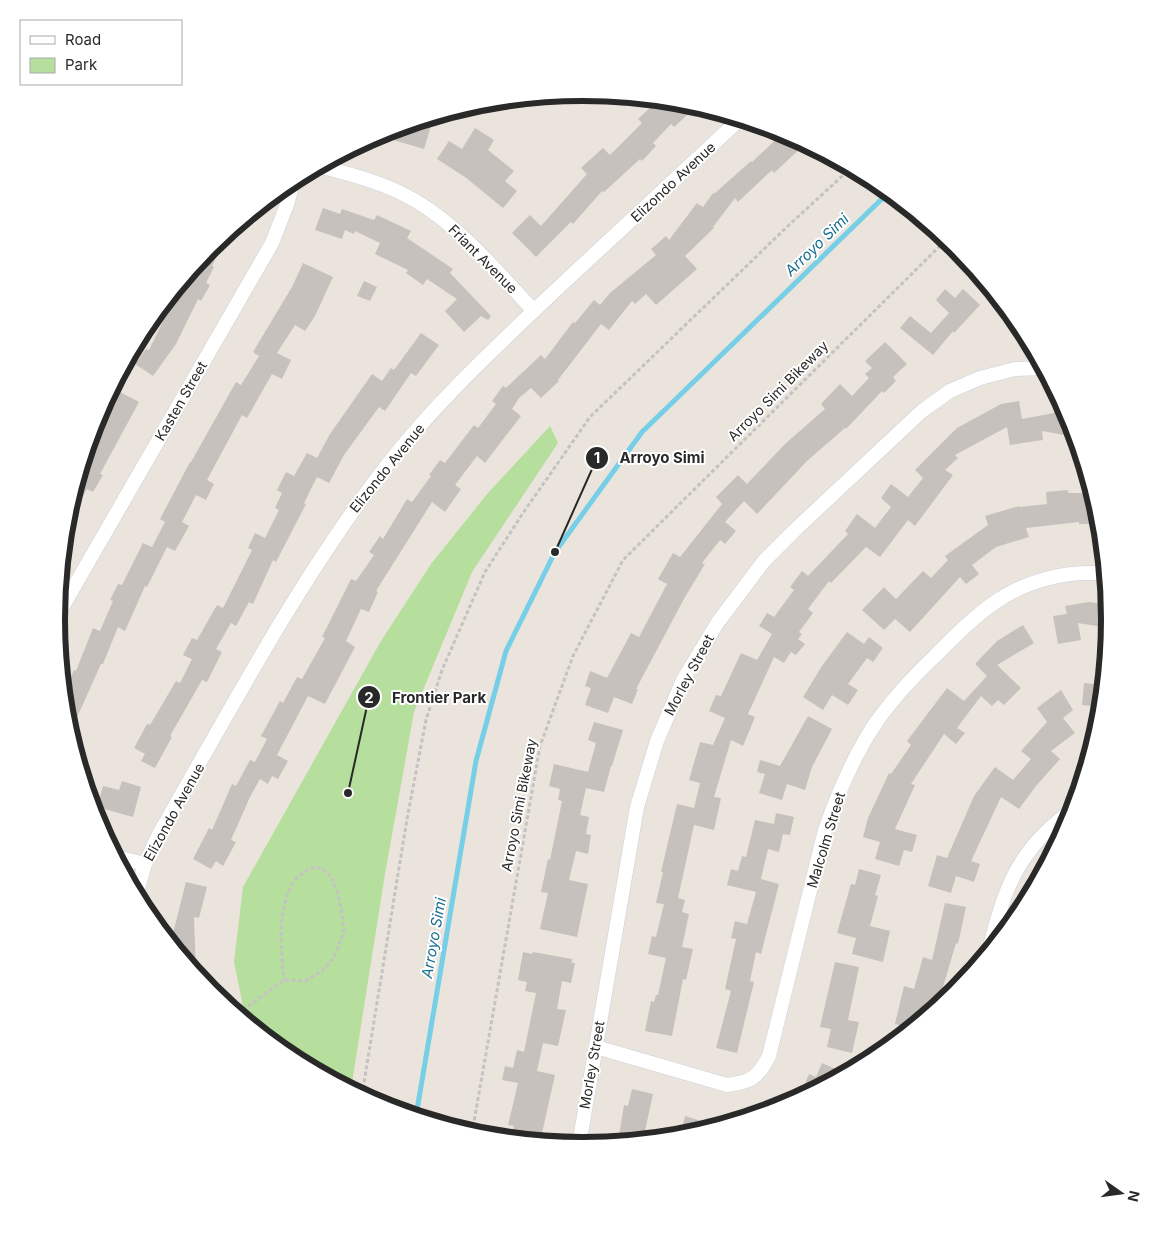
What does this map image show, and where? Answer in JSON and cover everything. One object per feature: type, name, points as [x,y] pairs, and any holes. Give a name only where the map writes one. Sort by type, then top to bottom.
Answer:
[{"type":"street","name":"Elizondo Avenue","points":[[139,886],[145,864],[159,834],[293,603],[345,521],[389,463],[475,367],[735,124]]},
{"type":"street","name":"Friant Avenue","points":[[327,168],[375,182],[401,193],[426,207],[469,242],[534,311]]},
{"type":"street","name":"Kasten Street","points":[[66,601],[272,243],[290,191]]},
{"type":"street","name":"Morley Street","points":[[580,1137],[637,807],[657,741],[683,680],[718,622],[771,555],[796,528],[922,411],[950,391],[980,378],[1015,369],[1036,368]]},
{"type":"street","name":"Malcolm Street","points":[[596,1047],[727,1085],[744,1083],[761,1071],[769,1056],[826,830],[850,767],[875,724],[903,686],[969,622],[992,604],[1018,589],[1043,580],[1071,574],[1099,574]]},
{"type":"street","points":[[993,936],[1007,888],[1019,865],[1037,841],[1061,818]]},
{"type":"street","points":[[124,859],[145,864]]},
{"type":"path","points":[[363,1088],[407,819],[426,720],[442,670],[485,572],[523,513],[590,417],[846,173]]},
{"type":"path","name":"Arroyo Simi Bikeway","points":[[473,1125],[540,746],[573,656],[624,560],[941,246]]},
{"type":"path","points":[[243,1010],[284,980],[305,981],[322,971],[334,958],[344,931],[338,894],[332,878],[322,868],[310,868],[295,880],[284,904],[281,945],[284,980]]},
{"type":"green space","points":[[550,426],[558,443],[472,572],[414,712],[385,874],[352,1083],[295,1050],[244,1010],[234,962],[243,887],[381,641],[431,564],[488,493]]},
{"type":"building","points":[[653,105],[690,112],[674,127],[671,124],[653,143],[656,146],[642,161],[640,159],[604,192],[602,191],[573,224],[571,222],[536,257],[512,233],[530,215],[541,226],[587,174],[581,168],[603,148],[610,155],[642,123],[638,119]]},
{"type":"building","points":[[432,124],[424,149],[388,139]]},
{"type":"building","points":[[475,128],[494,140],[488,150],[514,171],[505,181],[517,191],[503,208],[465,177],[437,159],[449,141],[462,149]]},
{"type":"building","points":[[777,138],[800,149],[774,173],[772,170],[738,202],[735,198],[714,228],[685,256],[697,269],[656,305],[646,294],[635,304],[632,301],[609,330],[601,324],[559,381],[541,398],[531,388],[519,398],[512,409],[521,416],[485,463],[477,456],[455,485],[461,489],[445,512],[432,502],[376,591],[378,592],[369,612],[361,609],[346,641],[355,647],[325,704],[308,696],[277,755],[288,761],[278,779],[272,776],[268,784],[260,779],[231,840],[236,842],[223,866],[216,861],[211,869],[193,859],[209,828],[212,830],[232,784],[236,786],[250,760],[255,762],[267,739],[261,736],[280,701],[283,703],[297,677],[302,679],[325,638],[322,637],[351,579],[356,581],[374,555],[369,552],[380,536],[383,539],[407,499],[412,502],[440,460],[445,463],[474,425],[478,428],[496,404],[492,401],[503,386],[506,388],[541,355],[545,359],[573,322],[575,323],[594,300],[600,305],[610,293],[656,255],[651,249],[666,236],[669,240],[697,203],[703,207],[713,193],[752,162]]},
{"type":"building","points":[[323,208],[340,214],[342,209],[374,220],[377,215],[411,231],[407,238],[453,269],[450,273],[491,316],[488,320],[481,316],[464,332],[445,311],[457,299],[427,279],[423,285],[406,273],[408,270],[375,254],[380,243],[355,231],[354,234],[345,230],[342,239],[315,230]]},
{"type":"building","points":[[219,251],[206,283],[210,285],[201,301],[198,299],[176,344],[153,376],[135,364],[146,349],[149,350],[170,307],[194,277]]},
{"type":"building","points":[[303,263],[333,277],[315,316],[305,331],[295,325],[277,353],[291,360],[282,379],[272,374],[247,418],[242,415],[207,480],[214,484],[206,500],[196,495],[182,522],[189,526],[175,551],[167,547],[147,587],[145,586],[125,631],[118,627],[103,664],[101,664],[75,721],[69,683],[74,670],[76,671],[93,628],[100,631],[113,601],[110,600],[118,584],[122,585],[143,543],[152,547],[165,522],[160,519],[190,462],[236,382],[241,385],[259,356],[253,352],[292,287]]},
{"type":"building","points":[[364,281],[377,287],[370,301],[357,296]]},
{"type":"building","points":[[945,289],[955,298],[963,289],[980,305],[954,333],[953,331],[933,355],[900,328],[910,316],[931,333],[949,313],[936,300]]},
{"type":"building","points":[[421,333],[439,345],[416,376],[411,373],[385,411],[379,407],[344,455],[329,483],[317,477],[304,503],[306,504],[276,562],[273,560],[253,604],[249,602],[236,626],[231,623],[216,649],[222,652],[207,682],[202,680],[170,736],[172,737],[155,768],[141,761],[145,754],[134,748],[147,724],[150,725],[176,681],[180,683],[192,659],[183,655],[192,638],[197,640],[217,605],[223,608],[252,550],[248,548],[255,533],[265,538],[279,510],[275,508],[282,493],[277,490],[286,472],[294,476],[307,453],[317,458],[330,434],[372,374],[382,381],[391,368],[394,370]]},
{"type":"building","points":[[885,342],[907,364],[893,377],[896,381],[884,393],[882,391],[846,429],[807,461],[757,514],[744,501],[725,522],[736,531],[725,544],[720,540],[702,563],[705,564],[685,597],[636,689],[638,689],[632,704],[614,697],[608,713],[585,705],[591,688],[585,686],[590,671],[607,678],[631,633],[639,637],[667,584],[658,579],[673,553],[680,557],[722,504],[716,497],[738,475],[747,484],[785,444],[825,409],[821,404],[840,384],[852,396],[869,378],[865,374],[872,368],[865,361]]},
{"type":"building","points":[[118,391],[139,402],[100,474],[103,475],[93,492],[87,489],[78,504],[92,452]]},
{"type":"building","points":[[1019,401],[1022,419],[1054,413],[1056,407],[1065,429],[1064,435],[1042,431],[1043,440],[1010,445],[1007,427],[955,455],[958,458],[945,470],[953,475],[915,526],[908,520],[880,557],[866,547],[831,583],[829,581],[808,609],[813,613],[799,632],[802,634],[798,639],[805,644],[796,655],[791,652],[784,663],[774,657],[748,714],[755,717],[743,746],[731,740],[714,797],[721,798],[714,830],[694,825],[678,898],[685,900],[682,912],[689,914],[682,947],[693,949],[686,980],[683,979],[672,1036],[645,1031],[651,1001],[654,1002],[656,995],[658,995],[666,958],[648,954],[652,936],[656,937],[664,904],[656,903],[663,872],[661,872],[677,804],[694,808],[700,783],[689,780],[700,742],[713,745],[725,718],[709,711],[716,695],[721,696],[741,653],[757,660],[772,634],[759,626],[767,613],[774,617],[794,590],[790,587],[802,571],[808,576],[848,534],[845,531],[857,514],[875,528],[891,507],[881,498],[891,484],[908,497],[923,478],[915,470],[957,428],[1001,404]]},
{"type":"building","points":[[1068,490],[1068,493],[1085,493],[1092,524],[1079,524],[1079,522],[1026,528],[1029,537],[996,547],[972,565],[979,574],[966,584],[960,577],[910,632],[895,619],[884,630],[862,610],[884,587],[896,599],[923,571],[931,578],[948,560],[945,556],[988,525],[985,516],[1019,506],[1047,504],[1046,492]]},
{"type":"building","points":[[1089,602],[1101,604],[1101,627],[1078,623],[1081,640],[1058,644],[1053,616],[1067,614],[1065,606]]},
{"type":"building","points":[[1023,625],[1034,643],[997,665],[1021,688],[1004,705],[998,700],[992,706],[981,696],[957,728],[965,733],[956,744],[944,734],[911,784],[915,785],[895,829],[917,835],[912,852],[904,850],[899,866],[875,859],[880,842],[863,837],[868,818],[889,773],[891,774],[911,745],[907,741],[947,688],[964,701],[987,676],[975,664],[997,641]]},
{"type":"building","points":[[847,632],[864,644],[869,637],[883,648],[873,662],[867,658],[848,684],[858,690],[848,705],[832,695],[823,710],[803,697],[822,666]]},
{"type":"building","points":[[1084,683],[1097,684],[1094,706],[1082,705]]},
{"type":"building","points":[[1061,690],[1073,710],[1063,718],[1075,733],[1051,751],[1060,759],[1019,809],[1001,797],[971,861],[980,864],[974,882],[956,876],[951,893],[928,886],[937,855],[947,858],[974,796],[995,767],[1013,780],[1031,759],[1021,751],[1047,722],[1037,708]]},
{"type":"building","points":[[808,716],[832,729],[812,767],[805,790],[787,784],[782,800],[759,793],[765,774],[757,772],[760,760],[780,766]]},
{"type":"building","points":[[594,722],[623,730],[604,792],[586,788],[580,815],[589,817],[586,834],[591,835],[588,854],[576,851],[569,880],[588,884],[577,937],[540,929],[548,893],[541,892],[548,859],[550,860],[562,801],[558,800],[560,789],[549,786],[554,764],[588,772],[596,743],[588,740]]},
{"type":"building","points":[[122,781],[141,787],[133,817],[101,808],[98,802],[103,786],[119,790]]},
{"type":"building","points":[[776,813],[794,817],[790,835],[783,834],[779,852],[768,849],[761,879],[779,884],[761,954],[756,952],[750,981],[754,982],[737,1053],[716,1048],[731,991],[725,989],[736,939],[731,938],[735,921],[747,924],[756,892],[727,885],[731,869],[738,871],[742,856],[746,857],[755,820],[774,824]]},
{"type":"building","points":[[859,869],[881,875],[875,895],[878,896],[870,926],[890,931],[883,962],[852,954],[856,938],[837,933],[851,884],[855,885]]},
{"type":"building","points":[[186,882],[207,887],[199,918],[194,917],[196,963],[173,933]]},
{"type":"building","points":[[945,903],[966,907],[958,944],[956,943],[941,992],[903,1026],[895,1024],[904,986],[914,989],[923,957],[932,960]]},
{"type":"building","points":[[523,952],[572,959],[572,963],[575,963],[571,983],[562,981],[557,1009],[566,1010],[558,1046],[543,1043],[537,1071],[555,1075],[541,1135],[512,1132],[514,1126],[508,1125],[518,1083],[502,1080],[505,1066],[513,1068],[517,1050],[524,1052],[536,993],[525,991],[527,982],[518,980]]},
{"type":"building","points":[[835,962],[859,967],[848,1020],[859,1022],[852,1053],[827,1047],[831,1029],[820,1027]]},
{"type":"building","points":[[822,1063],[838,1070],[803,1088],[809,1074],[816,1077]]},
{"type":"building","points":[[632,1089],[653,1094],[644,1134],[619,1136],[624,1105],[628,1106]]},
{"type":"building","points":[[685,1116],[705,1122],[684,1127],[682,1127]]},
{"type":"waterway","name":"Arroyo Simi","points":[[417,1110],[476,761],[506,651],[555,552],[642,432],[884,197]]},
{"type":"place","name":"Arroyo Simi","points":[[555,552]]},
{"type":"place","name":"Frontier Park","points":[[348,793]]}]
